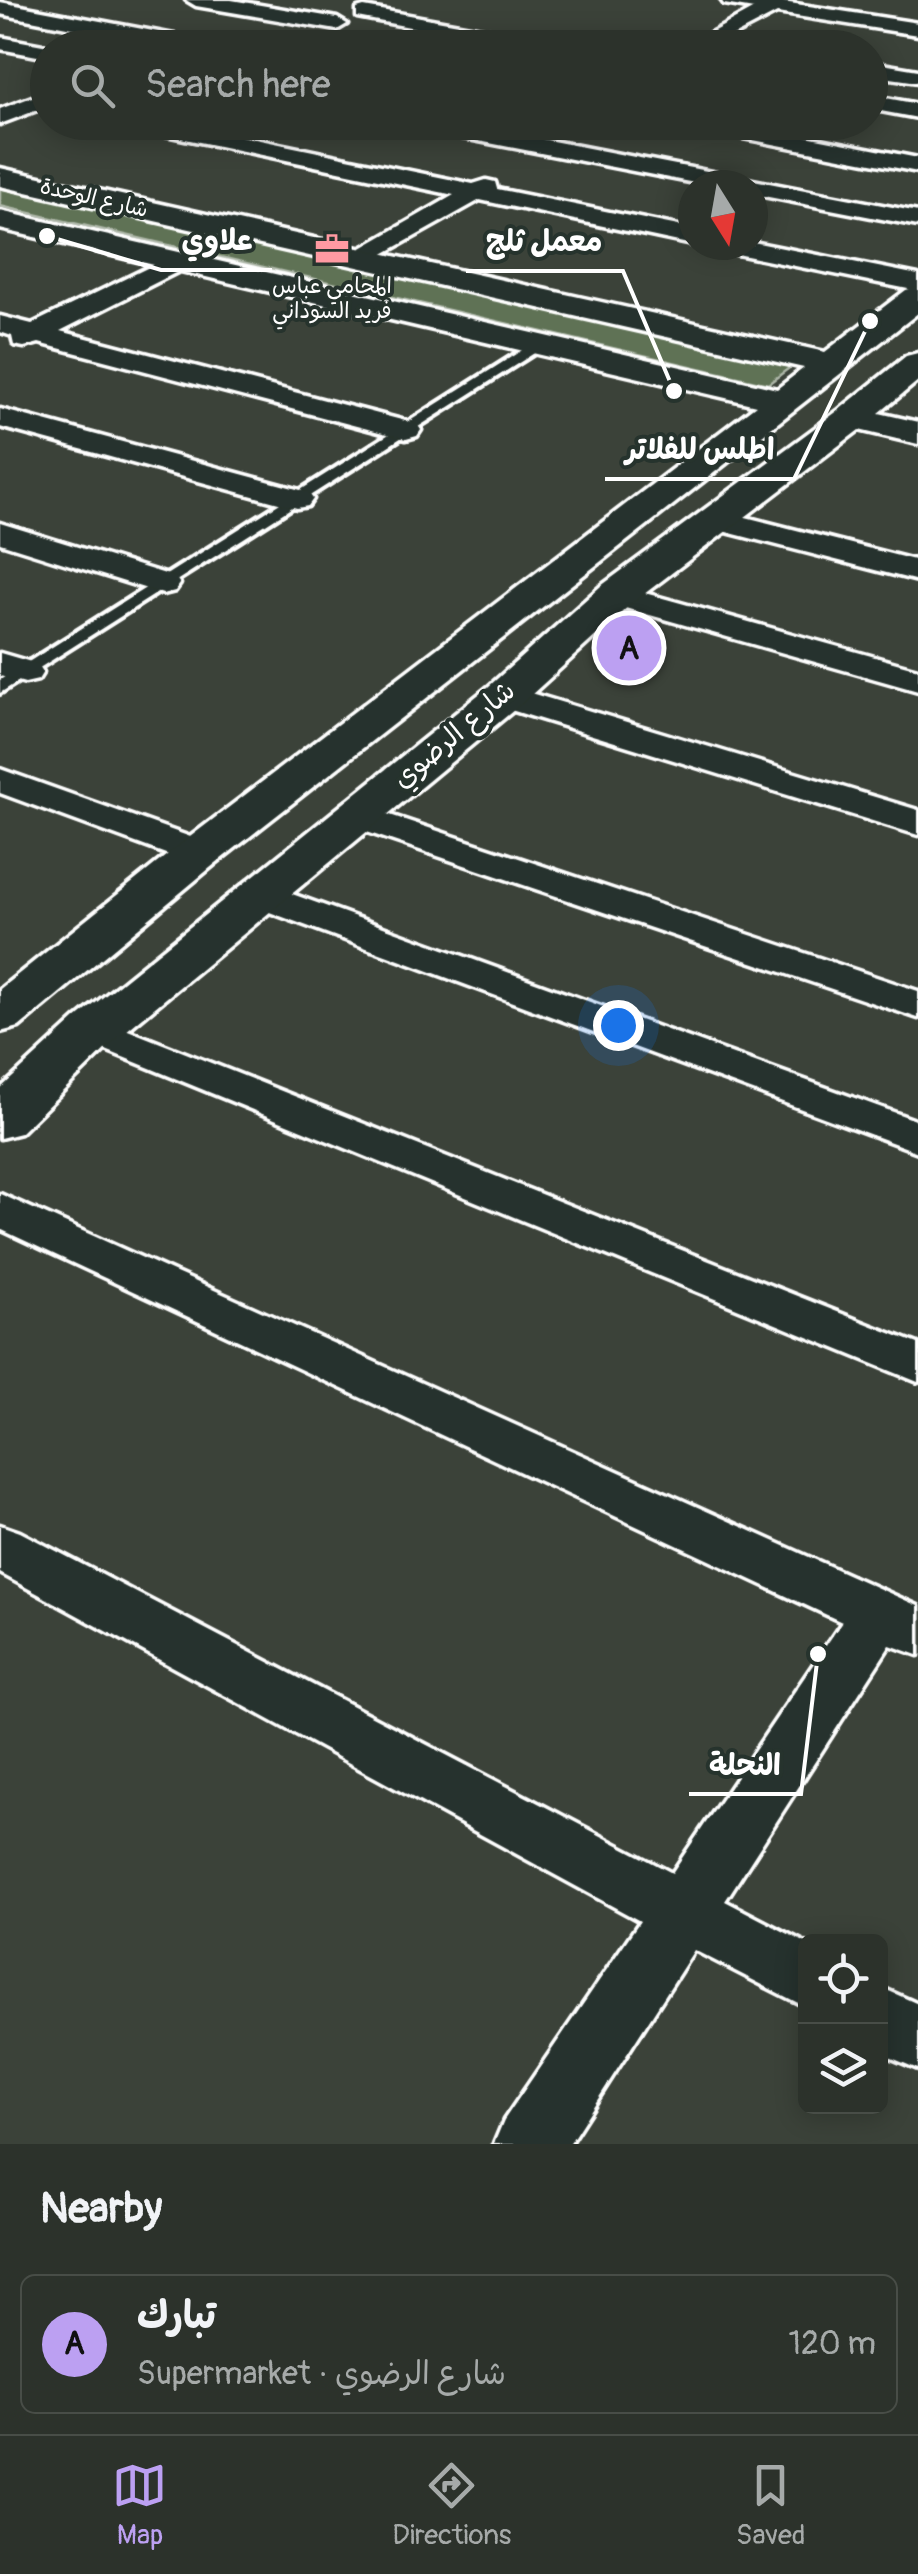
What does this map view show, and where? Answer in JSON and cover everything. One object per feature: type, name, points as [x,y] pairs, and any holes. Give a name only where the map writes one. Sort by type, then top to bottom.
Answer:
[{"type":"street","points":[[196,0],[338,24]]},
{"type":"street","points":[[323,30],[396,0]]},
{"type":"street","points":[[731,0],[918,29]]},
{"type":"street","points":[[728,30],[774,7]]},
{"type":"street","points":[[0,8],[116,30]]},
{"type":"street","points":[[364,13],[459,30]]},
{"type":"street","points":[[425,30],[436,26]]},
{"type":"street","points":[[0,43],[30,49]]},
{"type":"street","points":[[888,71],[918,76]]},
{"type":"street","points":[[0,95],[30,100]]},
{"type":"street","points":[[888,105],[918,110]]},
{"type":"street","points":[[0,117],[30,107]]},
{"type":"street","points":[[226,140],[678,234]]},
{"type":"street","points":[[372,170],[413,140]]},
{"type":"street","points":[[508,140],[678,173]]},
{"type":"street","points":[[637,165],[678,140]]},
{"type":"street","points":[[791,140],[918,165]]},
{"type":"street","points":[[362,258],[554,149]]},
{"type":"street","name":"شارع الوحدة","points":[[0,177],[833,364]]},
{"type":"street","points":[[768,190],[918,218]]},
{"type":"street","name":"شارع الوحدة","points":[[0,220],[784,401]]},
{"type":"street","points":[[768,252],[918,283]]},
{"type":"street","points":[[0,351],[178,261]]},
{"type":"street","points":[[10,998],[918,297]]},
{"type":"street","points":[[0,324],[406,430]]},
{"type":"street","name":"شارع الرضوي","points":[[0,1120],[96,1030],[504,696],[616,595],[915,369]]},
{"type":"street","points":[[0,418],[297,500]]},
{"type":"street","points":[[852,418],[918,433]]},
{"type":"street","points":[[718,520],[918,571]]},
{"type":"street","points":[[0,533],[163,584]]},
{"type":"street","points":[[616,595],[918,680]]},
{"type":"street","points":[[504,696],[918,824]]},
{"type":"street","points":[[334,749],[409,773]]},
{"type":"street","points":[[0,780],[199,853]]},
{"type":"street","points":[[358,816],[918,1005]]},
{"type":"street","points":[[259,894],[918,1137]]},
{"type":"street","points":[[96,1030],[918,1364]]},
{"type":"street","points":[[0,1210],[898,1623],[683,1911],[529,2144]]},
{"type":"street","points":[[0,1548],[798,1973]]},
{"type":"street","points":[[888,2022],[918,2038]]},
{"type":"lane","points":[[8,675],[163,584],[540,344]]},
{"type":"green space","points":[[0,185],[796,363],[768,384],[0,206]]},
{"type":"place","name":"علاوي","points":[[47,236]]},
{"type":"place","name":"المحامي عباس فريد السوداني","points":[[332,249]]},
{"type":"place","name":"اطلس للفلاتر","points":[[870,321]]},
{"type":"place","name":"معمل ثلج","points":[[674,391]]},
{"type":"place","name":"تبارك","points":[[629,648]]},
{"type":"place","name":"النحلة","points":[[818,1654]]}]
